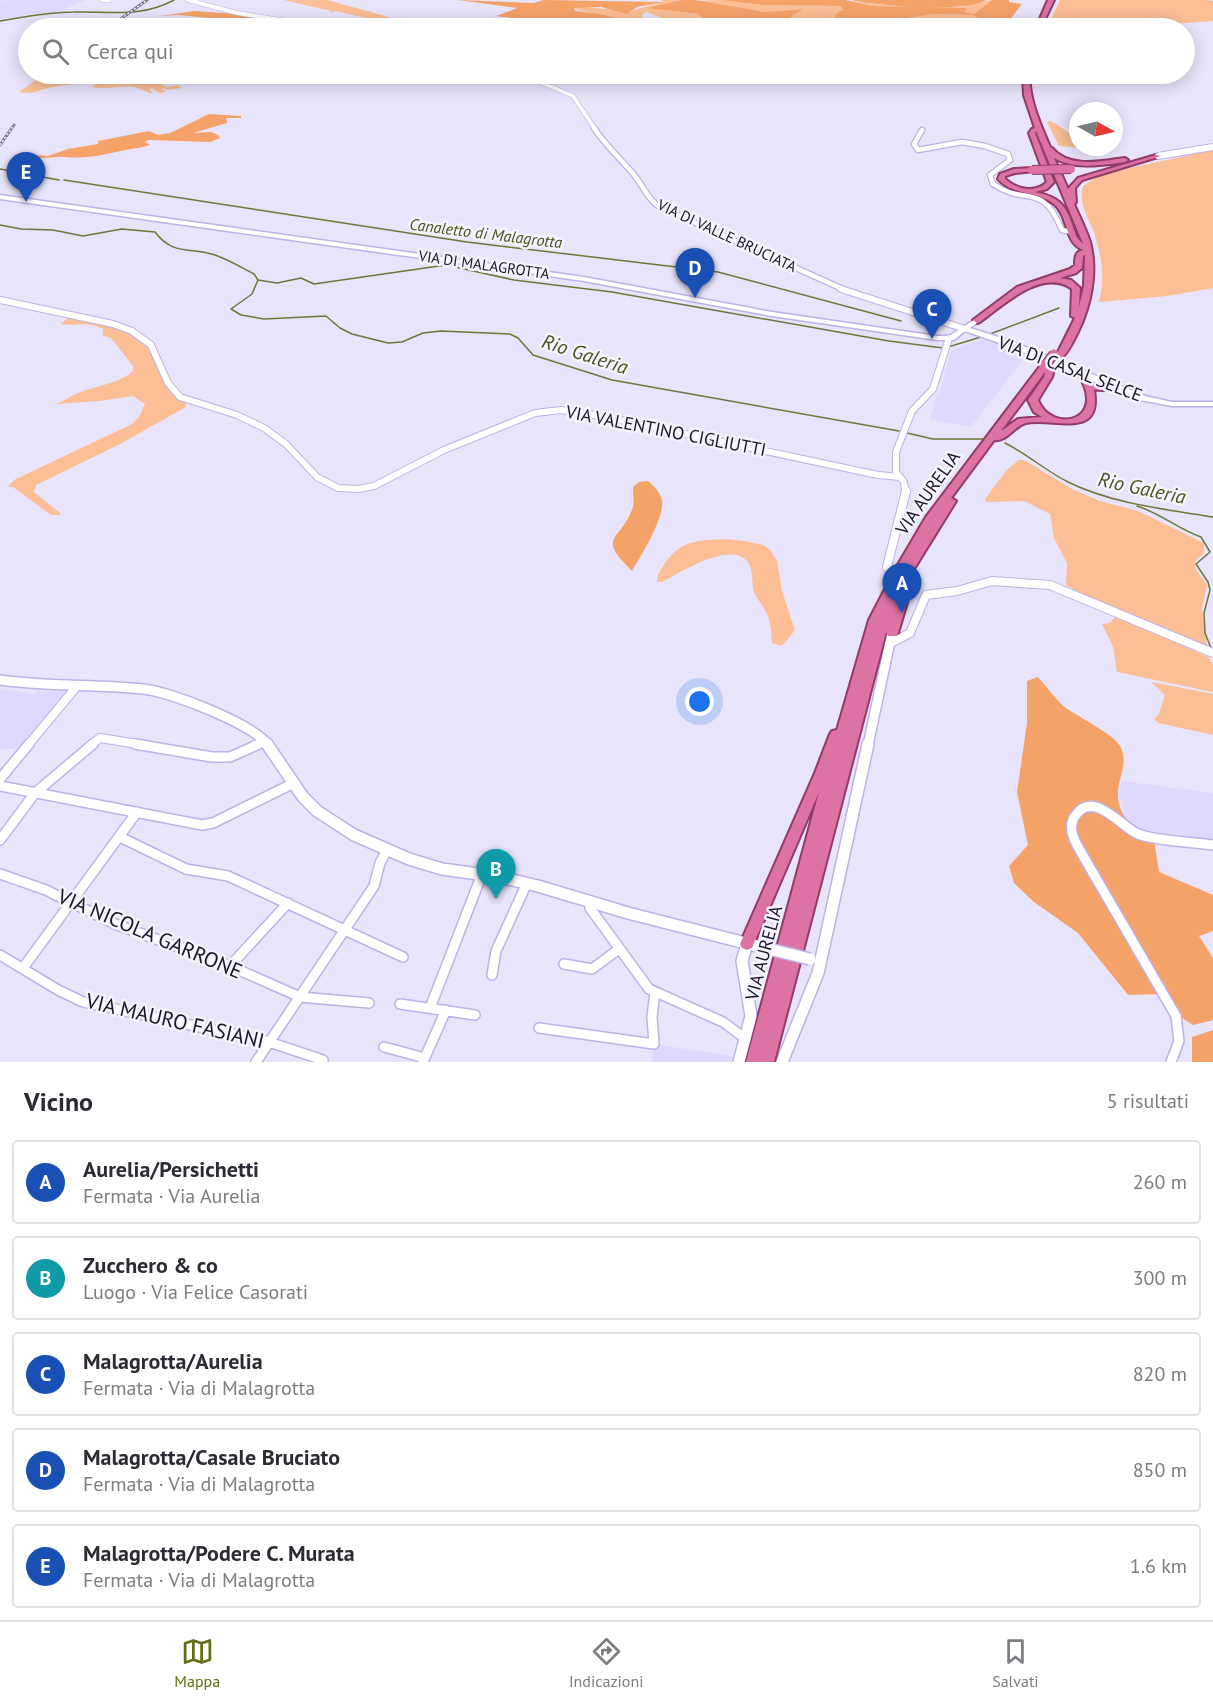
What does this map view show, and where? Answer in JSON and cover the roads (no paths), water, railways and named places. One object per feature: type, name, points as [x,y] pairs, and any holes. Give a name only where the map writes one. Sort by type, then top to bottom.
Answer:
[{"type":"highway","points":[[1045,18],[1053,0]]},
{"type":"highway","name":"VIA AURELIA","points":[[754,1062],[869,637],[890,588],[925,527],[1077,326],[1087,298],[1090,266],[1022,95],[1022,84]]},
{"type":"highway","name":"VIA AURELIA","points":[[1026,84],[1035,127]]},
{"type":"highway","points":[[1014,188],[1039,190],[1051,183],[1032,133],[1035,127],[1041,129],[1053,154],[1070,162],[1092,164],[1158,156]]},
{"type":"highway","points":[[1084,247],[1076,244],[1064,211],[1058,203],[1045,196],[1014,188],[1002,181],[1003,174],[1104,166],[1158,156]]},
{"type":"highway","points":[[977,320],[1010,294],[1045,279],[1077,269],[1079,256],[1084,247],[1070,195],[1073,185],[1090,175],[1158,156]]},
{"type":"highway","name":"VIA AURELIA","points":[[1057,355],[1075,316],[1084,281],[1084,247]]},
{"type":"highway","points":[[1045,279],[1063,280],[1077,288],[1075,316]]},
{"type":"highway","points":[[1047,368],[1048,378],[1033,401],[1043,414],[1062,421]]},
{"type":"highway","points":[[996,435],[1024,420],[1077,420],[1089,414],[1092,407],[1092,386],[1082,374]]},
{"type":"highway","points":[[1092,386],[1113,387]]},
{"type":"highway","name":"VIA AURELIA","points":[[766,1062],[876,645],[890,608],[921,547],[983,453]]},
{"type":"highway","points":[[890,639],[921,547]]},
{"type":"highway","points":[[747,944],[821,774],[838,726],[849,710]]},
{"type":"main road","name":"VIA DI MALAGROTTA","points":[[0,197],[596,281],[948,345]]},
{"type":"main road","points":[[948,345],[977,320]]},
{"type":"main road","name":"VIA DI CASAL SELCE","points":[[965,329],[1008,343],[1082,374]]},
{"type":"main road","name":"VIA DI CASAL SELCE","points":[[1113,387],[1166,403],[1213,404]]},
{"type":"street","points":[[102,0],[110,0]]},
{"type":"street","points":[[188,0],[237,13],[268,18]]},
{"type":"street","name":"VIA DI VALLE BRUCIATA","points":[[545,84],[573,96],[608,148],[635,176],[650,200],[658,206],[844,290],[965,329]]},
{"type":"street","points":[[922,130],[914,144],[919,150],[948,143],[965,142],[992,147],[1008,154],[1010,160],[990,176],[993,184],[1001,190],[1047,204],[1062,230],[1072,232]]},
{"type":"street","points":[[1158,156],[1213,147]]},
{"type":"street","name":"VIA VALENTINO CIGLIUTTI","points":[[0,300],[113,324],[132,331],[150,345],[168,382],[177,394],[193,403],[237,415],[264,428],[286,444],[317,477],[338,488],[358,489],[374,486],[444,450],[530,414],[556,410],[601,416],[878,475],[900,477]]},
{"type":"street","points":[[887,567],[906,490],[895,461],[900,439],[916,404],[933,389],[948,345]]},
{"type":"street","points":[[782,1062],[817,976],[815,960],[890,639],[907,637],[926,595],[957,591],[990,581],[1043,584],[1072,593],[1212,653]]},
{"type":"street","points":[[0,680],[134,688],[155,692],[222,714],[265,741],[317,811],[354,835],[387,850],[426,865],[527,883],[747,944],[815,960]]},
{"type":"street","points":[[0,779],[78,685]]},
{"type":"street","points":[[0,840],[35,793],[100,738],[212,757],[230,757],[265,741]]},
{"type":"street","points":[[0,786],[207,824],[294,783]]},
{"type":"street","points":[[1171,1062],[1179,1041],[1176,1016],[1080,851],[1073,837],[1072,822],[1079,811],[1088,807],[1097,807],[1140,835],[1213,844]]},
{"type":"street","points":[[23,968],[137,812]]},
{"type":"street","points":[[120,837],[186,869],[228,876],[403,957]]},
{"type":"street","points":[[256,1062],[374,886],[380,863],[387,850]]},
{"type":"street","name":"VIA NICOLA GARRONE","points":[[0,874],[46,890],[115,924],[230,966],[300,998]]},
{"type":"street","points":[[430,1008],[483,874]]},
{"type":"street","points":[[492,975],[496,951],[527,883]]},
{"type":"street","points":[[592,902],[590,908],[643,982],[655,992],[723,1022],[746,1039]]},
{"type":"street","points":[[230,966],[288,903]]},
{"type":"street","name":"VIA AURELIA","points":[[739,1062],[751,1016],[742,961],[747,944]]},
{"type":"street","points":[[564,964],[592,969],[620,949]]},
{"type":"street","name":"VIA MAURO FASIANI","points":[[0,955],[58,990],[83,1002],[269,1042],[323,1060]]},
{"type":"street","points":[[539,1028],[654,1044],[652,1017],[655,992]]},
{"type":"street","points":[[300,998],[369,1002]]},
{"type":"street","points":[[400,1004],[475,1015]]},
{"type":"street","points":[[384,1047],[424,1060],[446,1010]]},
{"type":"waterway","points":[[18,18],[55,13],[137,11],[162,6],[174,0]]},
{"type":"waterway","points":[[0,21],[18,18]]},
{"type":"waterway","name":"Canaletto di Malagrotta","points":[[0,169],[59,180]]},
{"type":"waterway","name":"Canaletto di Malagrotta","points":[[64,180],[467,242],[718,272],[901,321]]},
{"type":"waterway","name":"Rio Galeria","points":[[0,225],[21,229],[53,230],[83,236],[122,229],[155,232],[168,245],[215,255],[254,274],[258,280]]},
{"type":"waterway","points":[[258,280],[277,283],[301,278],[314,284],[446,265],[514,280],[612,292],[889,341],[943,348]]},
{"type":"waterway","name":"Rio Galeria","points":[[258,280],[252,294],[231,309],[241,315],[264,319],[326,316],[340,328],[352,334],[388,343],[402,342],[423,333],[441,331],[510,334],[518,338],[533,355],[612,380],[899,431]]},
{"type":"waterway","points":[[990,334],[1059,308]]},
{"type":"waterway","points":[[948,347],[981,337]]},
{"type":"waterway","name":"Rio Galeria","points":[[907,433],[933,439],[983,439]]},
{"type":"waterway","name":"Rio Galeria","points":[[1005,443],[1060,478],[1103,496],[1139,505],[1213,517]]},
{"type":"waterway","points":[[1137,506],[1201,537],[1210,552],[1196,564],[1208,582],[1210,590],[1204,613],[1205,633],[1211,648]]},
{"type":"railway","points":[[122,18],[147,0]]},
{"type":"railway","points":[[0,145],[14,125]]},
{"type":"place","name":"Malagrotta/Podere C. Murata","points":[[26,202]]},
{"type":"place","name":"Malagrotta/Casale Bruciato","points":[[695,298]]},
{"type":"place","name":"Malagrotta/Aurelia","points":[[932,339]]},
{"type":"place","name":"Aurelia/Persichetti","points":[[902,613]]},
{"type":"place","name":"Zucchero & co","points":[[496,899]]}]
